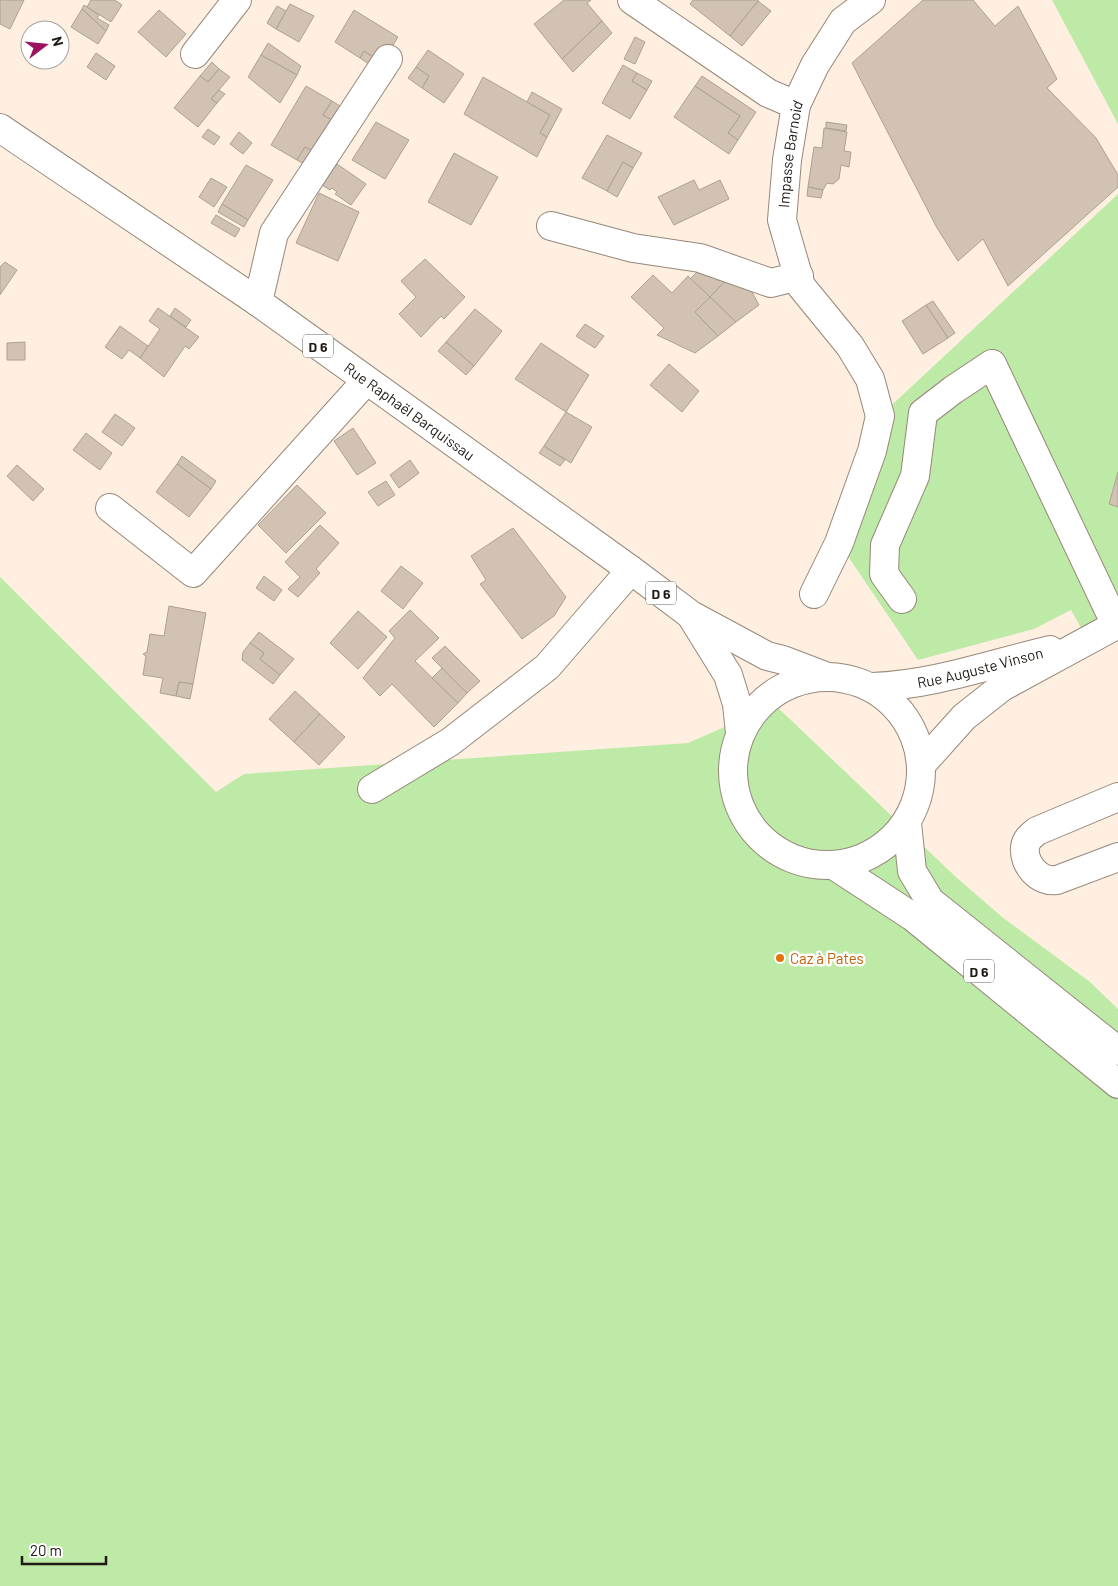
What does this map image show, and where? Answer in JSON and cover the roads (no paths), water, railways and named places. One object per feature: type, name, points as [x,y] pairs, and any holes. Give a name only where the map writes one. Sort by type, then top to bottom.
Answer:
[{"type":"main road","points":[[195,54],[237,0]]},
{"type":"main road","points":[[632,0],[768,93],[796,105]]},
{"type":"main road","name":"Impasse Barnoid","points":[[814,594],[839,543],[872,451],[880,416],[870,379],[850,346],[801,286],[782,220],[787,160],[796,105],[815,65],[843,21],[871,0]]},
{"type":"main road","points":[[258,302],[274,233],[388,59]]},
{"type":"main road","name":"Rue Raphaël Barquissau","points":[[0,129],[258,302],[691,615],[767,656],[825,676]]},
{"type":"main road","points":[[551,226],[633,248],[700,258],[771,283],[798,276]]},
{"type":"main road","points":[[902,599],[884,574],[884,545],[915,476],[923,413],[992,364],[1117,624]]},
{"type":"main road","points":[[110,508],[193,573],[366,381]]},
{"type":"main road","points":[[372,789],[450,742],[547,667],[631,570]]},
{"type":"main road","name":"Rue Raphaël Barquissau","points":[[691,615],[728,675],[737,704],[740,733]]},
{"type":"main road","name":"Rue Auguste Vinson","points":[[921,765],[964,718],[1002,687],[1117,624]]},
{"type":"main road","name":"Rue Auguste Vinson","points":[[872,687],[901,686],[936,679],[1088,640]]},
{"type":"main road","points":[[825,676],[849,678],[872,687],[897,707],[914,734],[921,765],[919,795],[907,823],[888,844],[863,859],[835,866],[807,864],[781,854],[759,837],[748,822],[743,814],[734,788],[733,760],[740,733],[754,710],[774,692],[798,680],[825,676]]},
{"type":"main road","points":[[1118,797],[1037,831],[1029,838],[1025,847],[1027,860],[1037,876],[1049,882],[1118,857]]},
{"type":"main road","name":"D 6","points":[[907,823],[912,871],[930,901],[1118,1051]]},
{"type":"main road","name":"D 6","points":[[835,866],[913,917],[1118,1084]]},
{"type":"place","name":"Caz à Pates","points":[[780,958]]}]
